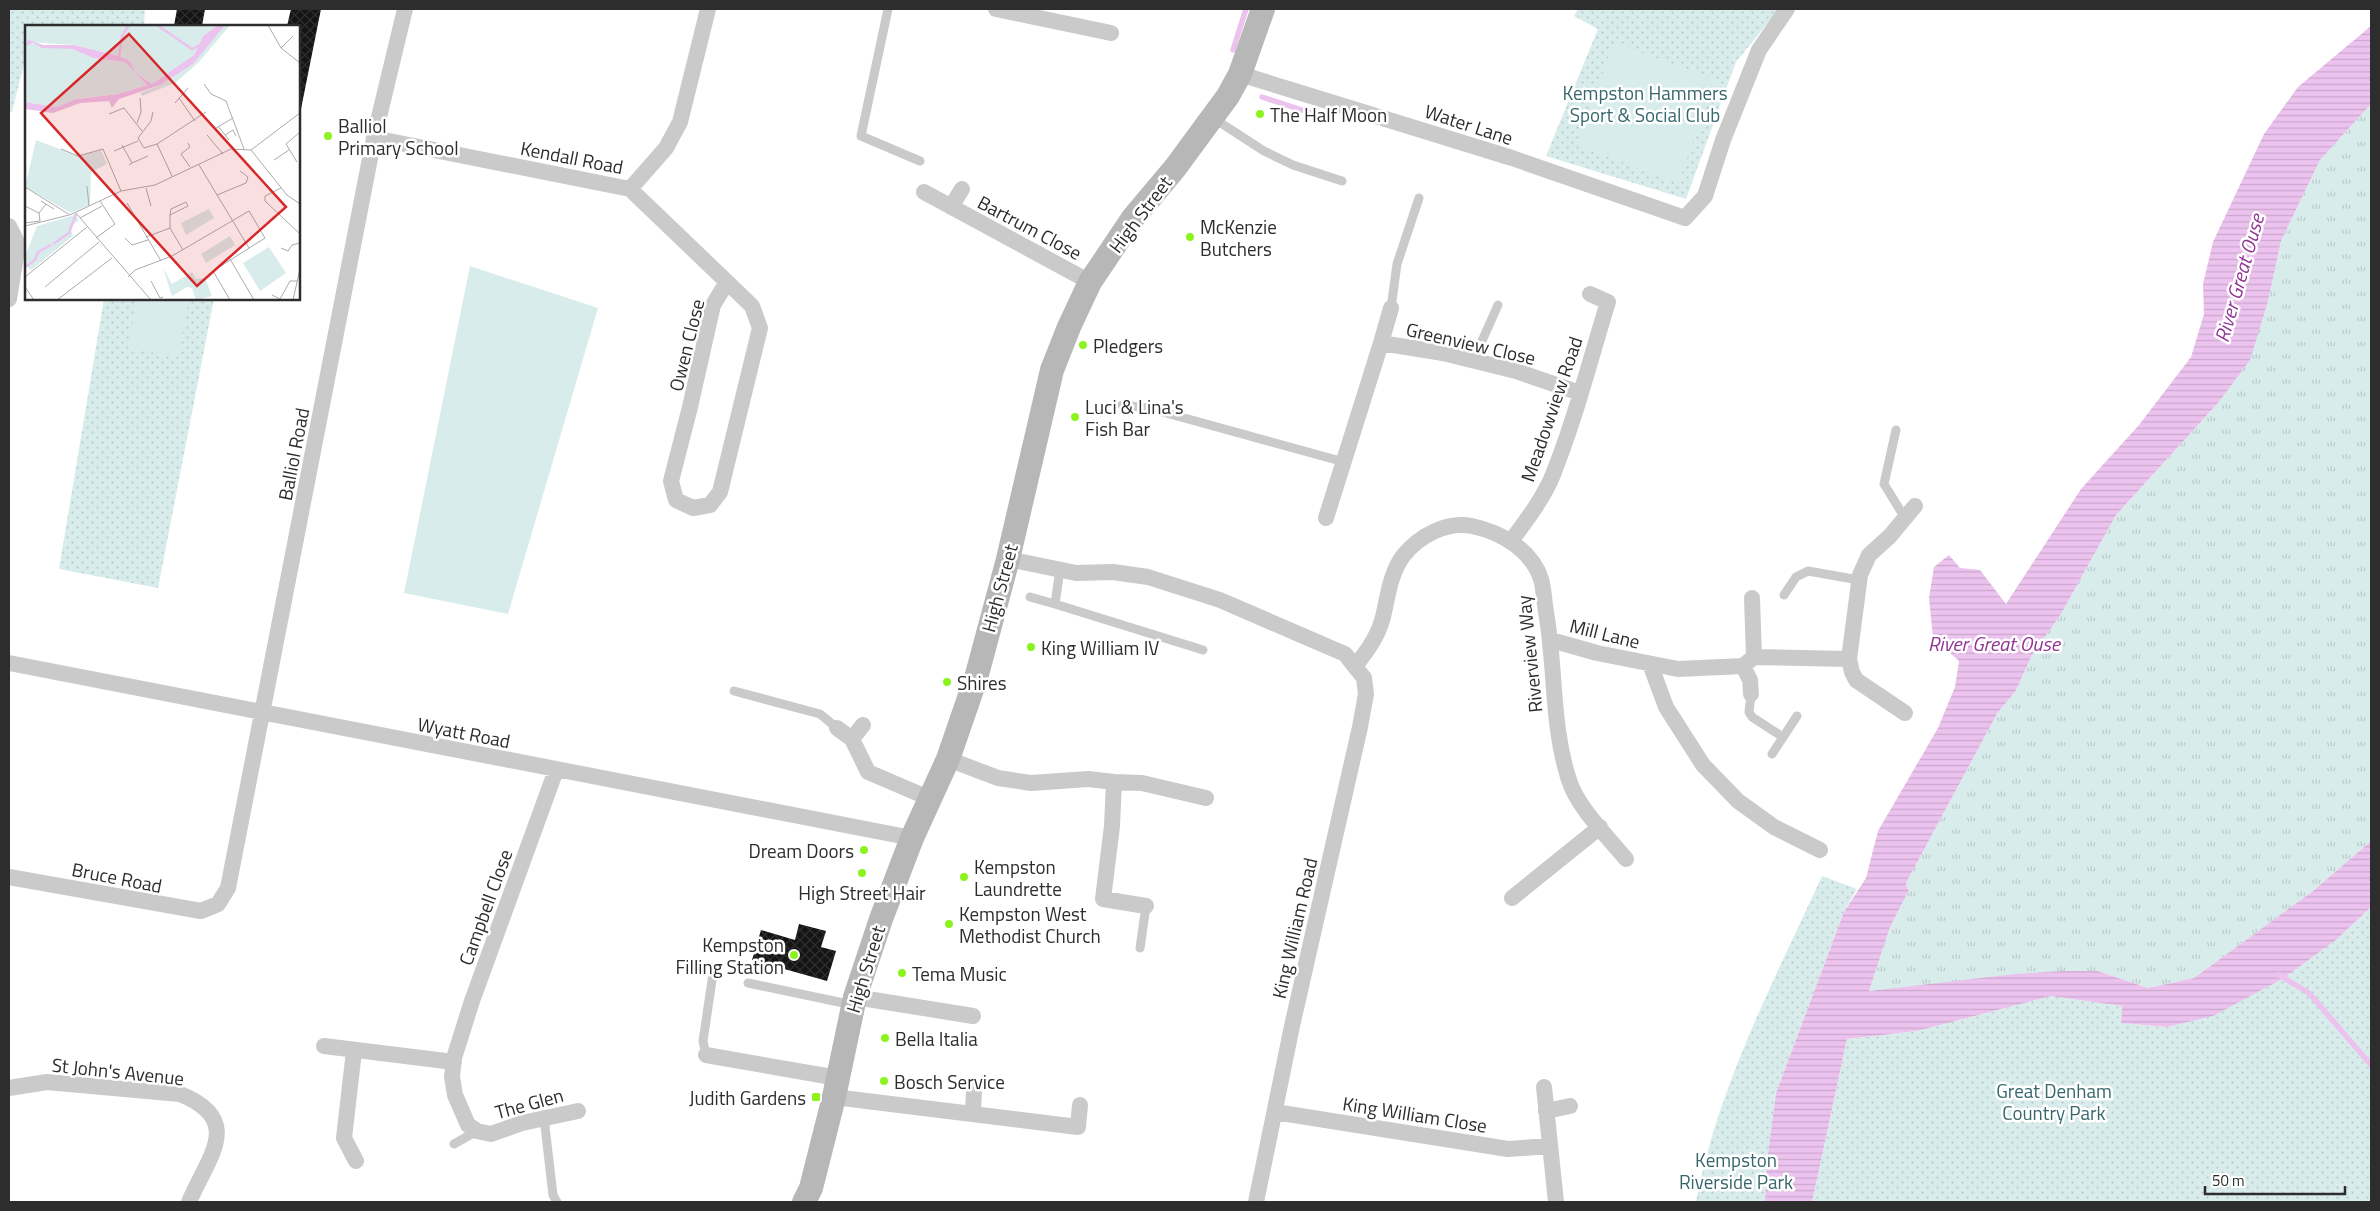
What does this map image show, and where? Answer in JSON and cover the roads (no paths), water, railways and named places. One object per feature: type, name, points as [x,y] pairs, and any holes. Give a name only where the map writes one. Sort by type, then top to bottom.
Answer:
[{"type":"main road","name":"High Street","points":[[804,1202],[812,1188],[836,1088],[854,1001],[881,919],[912,838],[948,760],[976,678],[1008,559],[1052,370],[1068,327],[1090,282],[1133,218],[1167,178],[1228,96],[1240,74],[1263,9]]},
{"type":"street","name":"Balliol Road","points":[[218,904],[228,888],[374,138],[405,9]]},
{"type":"street","points":[[630,189],[666,148],[680,122],[708,9]]},
{"type":"street","points":[[996,9],[1111,33]]},
{"type":"street","name":"Water Lane","points":[[1240,74],[1484,149],[1685,218],[1705,196],[1723,140],[1759,50],[1787,9]]},
{"type":"street","name":"Kendall Road","points":[[374,138],[630,189],[727,282]]},
{"type":"street","name":"Bartrum Close","points":[[951,207],[962,189]]},
{"type":"street","name":"Bartrum Close","points":[[924,192],[1090,282]]},
{"type":"street","points":[[9,299],[18,244],[10,229]]},
{"type":"street","name":"Owen Close","points":[[727,282],[752,306],[760,328],[720,492],[710,506],[694,508],[676,500],[671,481],[713,305],[727,282]]},
{"type":"street","name":"Meadowview Road","points":[[1511,542],[1538,504],[1552,478],[1580,393],[1608,302],[1590,294]]},
{"type":"street","name":"Greenview Close","points":[[1326,518],[1391,308]]},
{"type":"street","name":"Greenview Close","points":[[1381,343],[1473,360],[1516,371],[1580,393]]},
{"type":"street","points":[[1905,713],[1856,680],[1849,659],[1864,562],[1890,536],[1910,512]]},
{"type":"street","name":"Riverview Way","points":[[1356,665],[1373,644],[1383,618],[1389,584],[1403,556],[1420,540],[1440,528],[1463,524],[1487,529],[1511,542],[1529,558],[1540,578],[1551,640],[1559,746],[1570,783],[1585,808],[1626,859]]},
{"type":"street","points":[[1008,559],[1076,572],[1113,572],[1148,577],[1220,600],[1345,654],[1356,665]]},
{"type":"street","points":[[1751,694],[1749,661],[1752,598]]},
{"type":"street","name":"Mill Lane","points":[[1551,640],[1650,664],[1678,668],[1749,661],[1849,659]]},
{"type":"street","name":"Wyatt Road","points":[[9,663],[912,838]]},
{"type":"street","points":[[1650,664],[1666,707],[1703,765],[1745,806],[1774,827],[1820,850]]},
{"type":"street","name":"King William Road","points":[[1256,1202],[1366,694],[1364,678],[1356,665]]},
{"type":"street","points":[[852,739],[863,724]]},
{"type":"street","points":[[837,728],[852,739],[868,772],[931,799]]},
{"type":"street","points":[[948,760],[998,778],[1031,783],[1088,779],[1142,783],[1206,798]]},
{"type":"street","name":"Campbell Close","points":[[454,1060],[472,1001],[556,770]]},
{"type":"street","points":[[1114,782],[1112,826],[1104,899],[1146,906]]},
{"type":"street","points":[[1512,898],[1600,827]]},
{"type":"street","name":"Bruce Road","points":[[9,877],[183,910],[201,912],[218,904]]},
{"type":"street","points":[[854,1001],[973,1016]]},
{"type":"street","points":[[324,1046],[354,1051],[454,1060]]},
{"type":"street","points":[[354,1051],[344,1138],[356,1161]]},
{"type":"street","points":[[706,1055],[756,1065],[836,1088],[973,1113],[1078,1127],[1080,1105]]},
{"type":"street","name":"The Glen","points":[[454,1060],[452,1077],[454,1095],[468,1125],[477,1132],[491,1134],[522,1123],[578,1111]]},
{"type":"street","name":"St John's Avenue","points":[[9,1088],[46,1082],[180,1094],[199,1102],[212,1115],[218,1131],[215,1148],[189,1202]]},
{"type":"street","points":[[1544,1087],[1556,1202]]},
{"type":"street","points":[[973,1113],[974,1090]]},
{"type":"street","points":[[1546,1111],[1570,1106]]},
{"type":"street","name":"King William Close","points":[[1275,1112],[1508,1149],[1550,1146]]},
{"type":"lane","points":[[888,9],[861,136],[920,161]]},
{"type":"lane","points":[[1212,118],[1264,151],[1293,165],[1342,180]]},
{"type":"lane","points":[[1391,308],[1397,264],[1419,198]]},
{"type":"lane","points":[[1473,360],[1498,305]]},
{"type":"lane","points":[[1122,405],[1148,408],[1344,462]]},
{"type":"lane","points":[[1896,430],[1884,484],[1910,512]]},
{"type":"lane","points":[[1055,604],[1060,569]]},
{"type":"lane","points":[[1784,595],[1796,578],[1808,571],[1860,580]]},
{"type":"lane","points":[[1030,597],[1204,650]]},
{"type":"lane","points":[[734,691],[820,714],[837,728]]},
{"type":"lane","points":[[1751,694],[1749,712],[1752,718],[1783,737]]},
{"type":"lane","points":[[1772,754],[1797,716]]},
{"type":"lane","points":[[1140,948],[1146,906]]},
{"type":"lane","points":[[706,1055],[703,1042],[714,967]]},
{"type":"lane","points":[[748,983],[854,1001]]},
{"type":"lane","points":[[544,1118],[553,1194],[557,1202]]},
{"type":"lane","points":[[454,1144],[477,1132]]},
{"type":"water","name":"River Great Ouse","points":[[2371,26],[2371,104],[2320,160],[2281,241],[2268,301],[2250,360],[2218,403],[2116,515],[2061,614],[2032,655],[2015,692],[1998,712],[1907,881],[1906,886],[1909,890],[1890,927],[1869,991],[2015,974],[2061,971],[2098,971],[2148,988],[2194,978],[2313,891],[2371,841],[2371,907],[2336,940],[2284,978],[2213,1016],[2167,1027],[2121,1023],[2122,1006],[2051,996],[1917,1031],[1847,1039],[1812,1202],[1765,1202],[1767,1161],[1776,1093],[1844,912],[1866,878],[1878,831],[1938,728],[1955,687],[1959,661],[1933,638],[1929,598],[1934,567],[1949,555],[1960,568],[1980,570],[2006,604],[2081,489],[2139,425],[2191,357],[2204,314],[2203,284],[2213,242],[2264,134],[2298,87]]},
{"type":"waterway","points":[[1233,50],[1246,9]]},
{"type":"waterway","points":[[1262,97],[1311,113]]},
{"type":"waterway","points":[[2279,975],[2309,993],[2371,1065]]},
{"type":"place","name":"The Half Moon","points":[[1260,114]]},
{"type":"place","name":"Balliol Primary School","points":[[328,136]]},
{"type":"place","name":"McKenzie Butchers","points":[[1190,237]]},
{"type":"place","name":"Pledgers","points":[[1083,345]]},
{"type":"place","name":"Luci & Lina's Fish Bar","points":[[1075,417]]},
{"type":"place","name":"King William IV","points":[[1031,647]]},
{"type":"place","name":"Shires","points":[[947,682]]},
{"type":"place","name":"Dream Doors","points":[[864,850]]},
{"type":"place","name":"High Street Hair","points":[[862,873]]},
{"type":"place","name":"Kempston Laundrette","points":[[964,877]]},
{"type":"place","name":"Kempston West Methodist Church","points":[[949,924]]},
{"type":"place","name":"Kempston Filling Station","points":[[794,955]]},
{"type":"place","name":"Tema Music","points":[[902,973]]},
{"type":"place","name":"Bella Italia","points":[[885,1038]]},
{"type":"place","name":"Bosch Service","points":[[884,1081]]},
{"type":"place","name":"Judith Gardens","points":[[816,1097]]},
{"type":"park label","name":"Kempston Hammers Sport & Social Club","points":[[1645,103]]},
{"type":"park label","name":"Great Denham Country Park","points":[[2054,1101]]},
{"type":"park label","name":"Kempston Riverside Park","points":[[1736,1170]]}]
